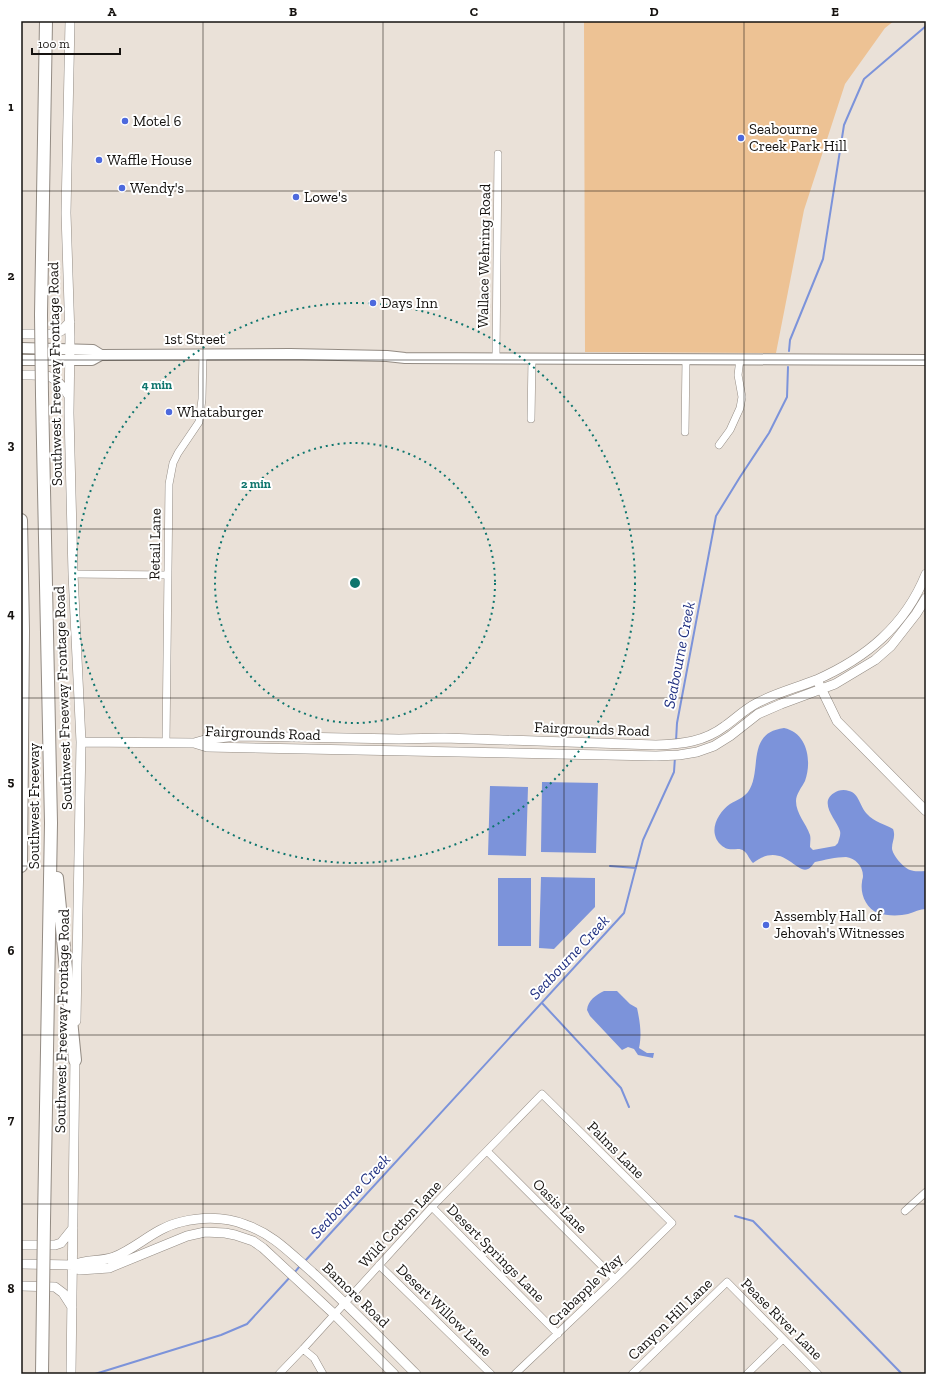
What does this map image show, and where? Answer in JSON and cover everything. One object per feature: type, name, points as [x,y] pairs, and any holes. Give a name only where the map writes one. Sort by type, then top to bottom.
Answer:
[{"type":"highway","name":"Southwest Freeway","points":[[42,1374],[51,823],[42,395],[46,21]]},
{"type":"highway","name":"Southwest Freeway","points":[[21,520],[23,631],[21,866]]},
{"type":"highway","points":[[21,655],[23,631]]},
{"type":"highway","points":[[51,823],[75,1060]]},
{"type":"main road","name":"1st Street","points":[[21,348],[69,348],[93,350],[101,355]]},
{"type":"main road","name":"1st Street","points":[[21,360],[92,360],[101,355],[202,354],[290,354],[387,356],[405,358],[926,360]]},
{"type":"street","name":"Southwest Freeway Frontage Road","points":[[70,21],[66,213],[70,322],[69,396],[73,574],[81,742],[71,1374]]},
{"type":"street","name":"Wallace Wehring Road","points":[[496,358],[498,154]]},
{"type":"street","points":[[21,334],[54,334],[61,332],[70,322]]},
{"type":"street","name":"Retail Lane","points":[[166,743],[169,484],[171,472],[178,453],[198,422],[202,399],[202,354]]},
{"type":"street","points":[[531,419],[532,358]]},
{"type":"street","points":[[685,432],[686,359]]},
{"type":"street","points":[[719,445],[730,430],[740,408],[742,397],[738,375],[740,359]]},
{"type":"street","points":[[21,375],[49,376],[58,380],[69,396]]},
{"type":"street","points":[[73,574],[168,575]]},
{"type":"street","name":"Fairgrounds Road","points":[[81,742],[194,743],[208,739],[238,736],[399,739],[444,738],[656,745],[678,744],[695,741],[709,736],[724,727],[752,705],[777,693],[817,679],[858,658],[882,639],[900,619],[926,574]]},
{"type":"street","name":"Fairgrounds Road","points":[[194,743],[207,747],[656,756],[679,755],[697,752],[725,740],[758,714],[835,684],[875,660],[891,646],[916,614],[926,598]]},
{"type":"street","points":[[817,679],[837,721],[926,811]]},
{"type":"street","name":"Wild Cotton Lane","points":[[279,1374],[432,1207],[542,1094]]},
{"type":"street","name":"Palms Lane","points":[[542,1094],[672,1223]]},
{"type":"street","name":"Oasis Lane","points":[[487,1151],[615,1279]]},
{"type":"street","points":[[905,1211],[926,1192]]},
{"type":"street","name":"Desert Springs Lane","points":[[432,1207],[558,1334]]},
{"type":"street","name":"Bamore Road","points":[[73,1266],[80,1262],[102,1261],[114,1257],[155,1233],[170,1226],[192,1220],[209,1218],[236,1221],[246,1224],[265,1233],[285,1247],[345,1302],[416,1374]]},
{"type":"street","name":"Crabapple Way","points":[[515,1374],[672,1223]]},
{"type":"street","points":[[21,1245],[56,1245],[61,1243],[73,1228]]},
{"type":"street","name":"Bamore Road","points":[[21,1264],[73,1266],[80,1270],[109,1268],[187,1236],[205,1232],[226,1233],[253,1241],[279,1262],[394,1374]]},
{"type":"street","name":"Desert Willow Lane","points":[[379,1265],[491,1374]]},
{"type":"street","name":"Pease River Lane","points":[[727,1282],[818,1374]]},
{"type":"street","name":"Canyon Hill Lane","points":[[632,1374],[727,1282]]},
{"type":"street","points":[[21,1286],[55,1287],[63,1293],[72,1307]]},
{"type":"street","points":[[747,1374],[783,1338]]},
{"type":"street","points":[[303,1349],[314,1358],[323,1374]]},
{"type":"shaded area","points":[[584,21],[894,21],[885,28],[845,84],[804,210],[776,353],[585,352]]},
{"type":"water","points":[[784,728],[792,731],[803,742],[808,757],[807,773],[805,781],[797,796],[796,806],[810,835],[810,847],[813,850],[835,846],[838,843],[840,831],[830,812],[828,802],[830,797],[837,791],[845,790],[852,792],[855,794],[870,817],[893,829],[894,834],[892,848],[896,858],[912,871],[926,871],[926,909],[908,914],[897,915],[881,914],[874,911],[867,904],[863,896],[862,869],[858,863],[846,857],[815,862],[808,869],[803,870],[780,856],[773,855],[763,857],[753,863],[741,849],[730,849],[723,847],[719,843],[714,831],[716,822],[730,804],[748,792],[752,783],[759,745],[764,737],[772,731]]},
{"type":"water","points":[[542,782],[598,783],[596,853],[541,852]]},
{"type":"water","points":[[490,786],[528,787],[526,856],[488,855]]},
{"type":"water","points":[[541,877],[595,878],[595,907],[554,949],[539,948]]},
{"type":"water","points":[[498,878],[531,878],[531,946],[498,946]]},
{"type":"water","points":[[604,991],[617,991],[630,1004],[637,1008],[640,1028],[639,1048],[647,1053],[654,1053],[653,1058],[638,1055],[634,1049],[628,1047],[622,1050],[590,1016],[587,1010],[589,1003],[595,996]]},
{"type":"waterway","name":"Seabourne Creek","points":[[789,351],[790,340],[823,259],[844,125],[864,79],[926,26]]},
{"type":"waterway","name":"Seabourne Creek","points":[[676,741],[677,723],[716,516],[769,433],[787,397],[788,367]]},
{"type":"waterway","name":"Seabourne Creek","points":[[305,1261],[624,913],[643,840],[674,772],[675,757]]},
{"type":"waterway","points":[[610,866],[636,868]]},
{"type":"waterway","points":[[542,1003],[621,1088],[629,1107]]},
{"type":"waterway","points":[[735,1216],[753,1221],[902,1374]]},
{"type":"waterway","name":"Seabourne Creek","points":[[294,1273],[300,1266]]},
{"type":"waterway","name":"Seabourne Creek","points":[[95,1374],[221,1335],[247,1324],[291,1276]]},
{"type":"place","name":"Motel 6","points":[[125,121]]},
{"type":"place","name":"Seabourne Creek Park Hill","points":[[741,138]]},
{"type":"place","name":"Waffle House","points":[[99,160]]},
{"type":"place","name":"Wendy's","points":[[122,188]]},
{"type":"place","name":"Lowe's","points":[[296,197]]},
{"type":"place","name":"Days Inn","points":[[373,303]]},
{"type":"place","name":"Whataburger","points":[[169,412]]},
{"type":"place","name":"Assembly Hall of Jehovah's Witnesses","points":[[766,925]]}]
